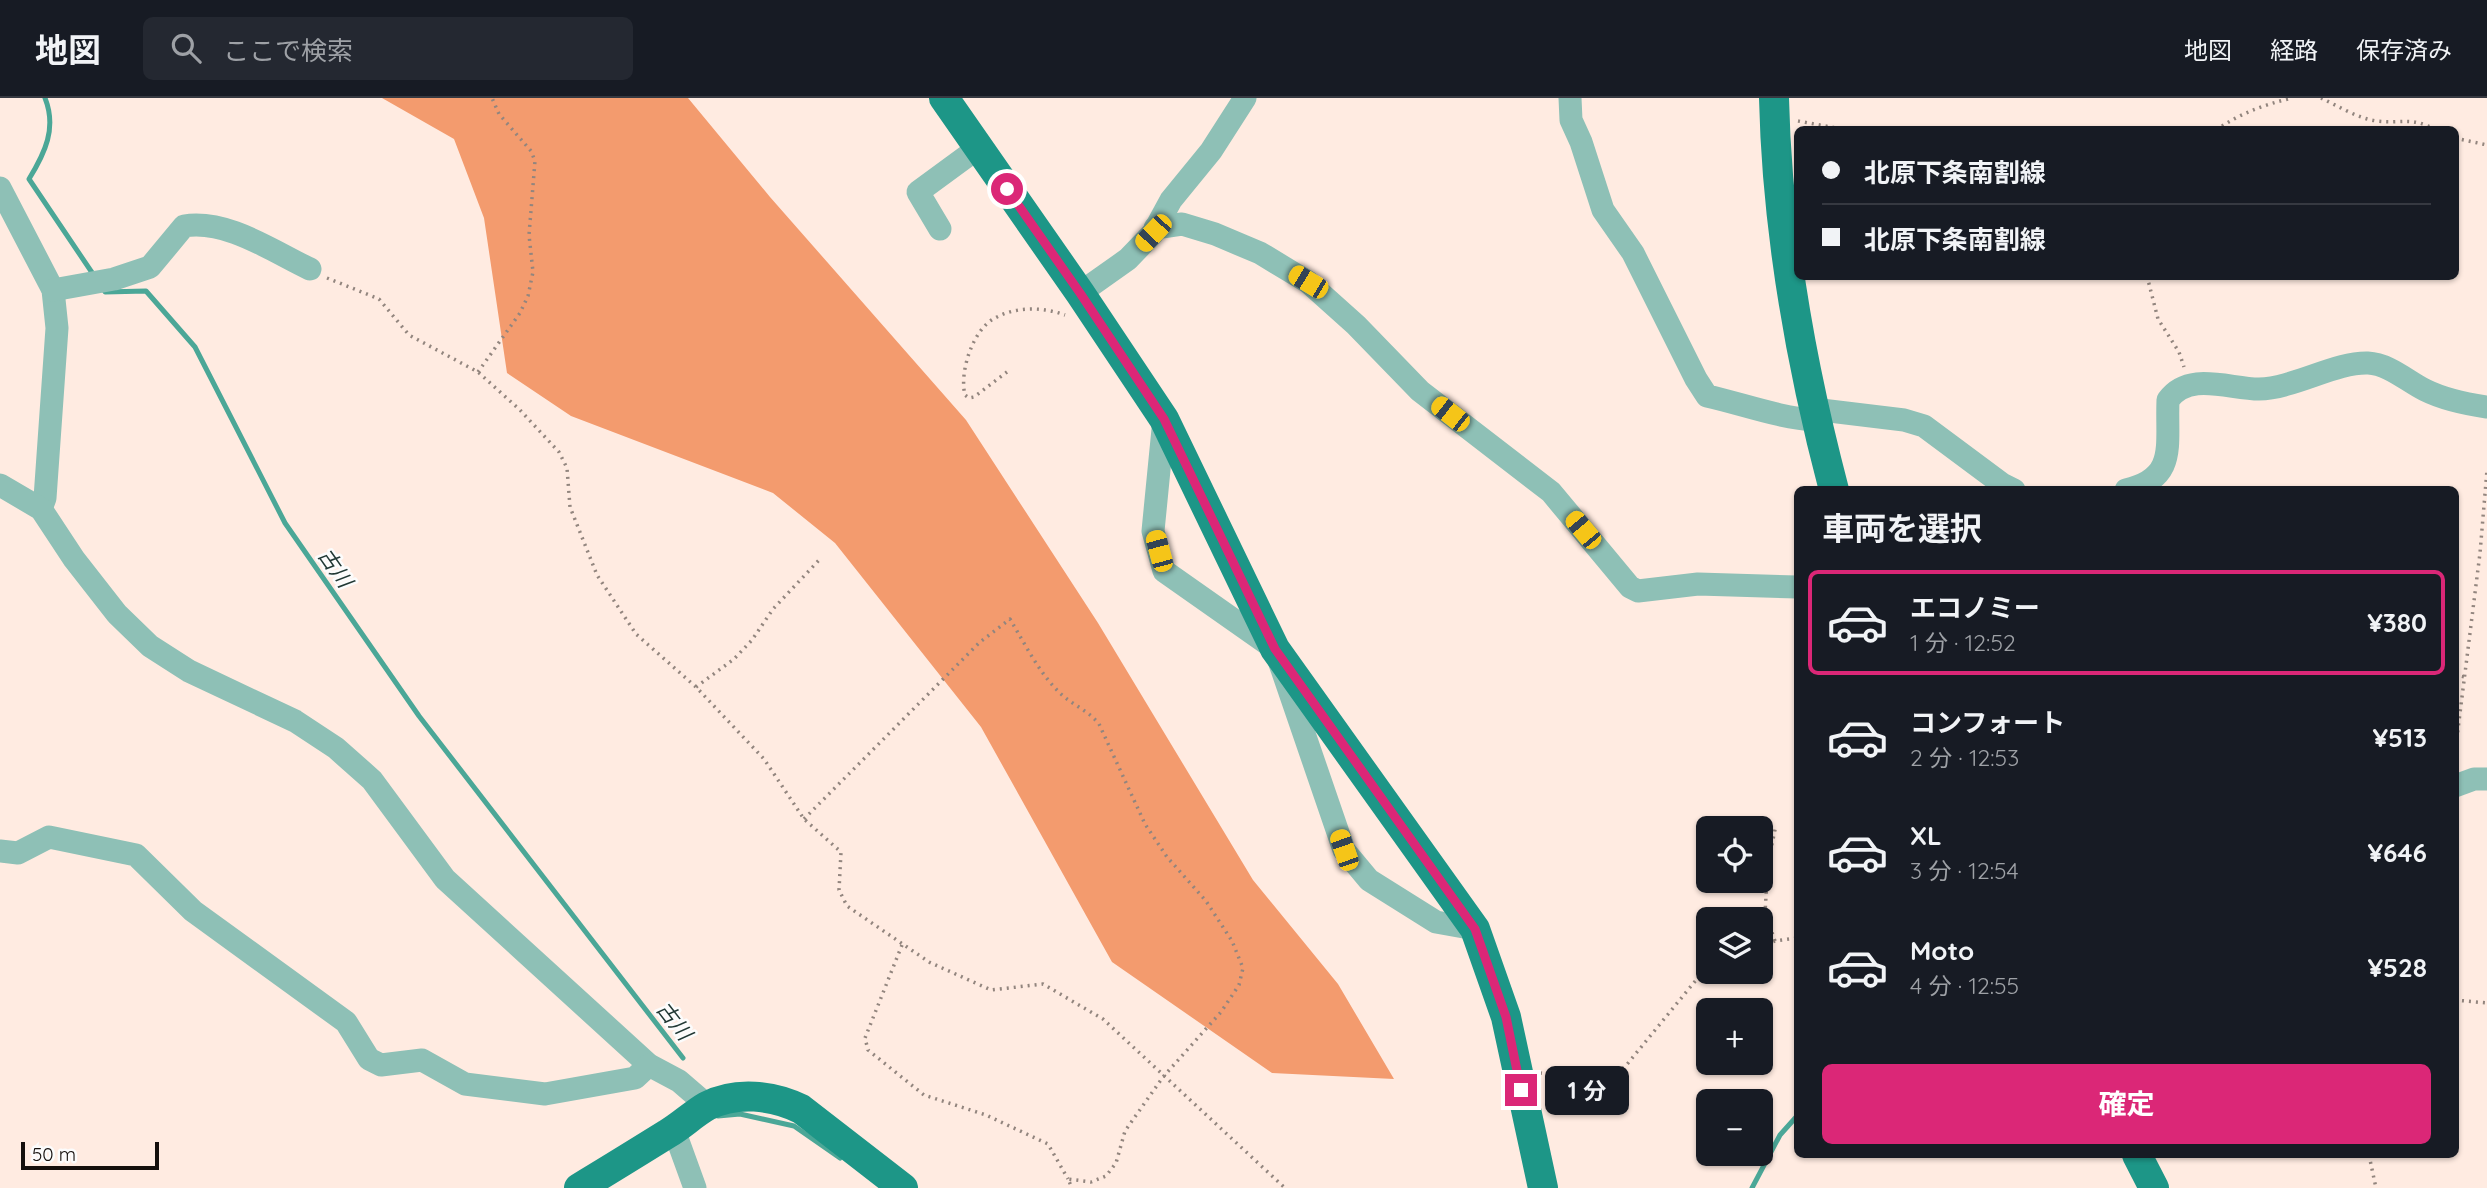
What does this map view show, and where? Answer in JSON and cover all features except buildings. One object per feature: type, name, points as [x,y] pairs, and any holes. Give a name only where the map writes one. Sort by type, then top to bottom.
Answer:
[{"type":"main road","points":[[944,98],[1104,327],[1164,419],[1275,649],[1475,929],[1506,1017],[1543,1188]]},
{"type":"main road","points":[[1774,107],[1784,236],[1800,351],[1833,486]]},
{"type":"main road","points":[[579,1188],[708,1106],[728,1099],[761,1096],[784,1101],[801,1109],[903,1188]]},
{"type":"main road","points":[[2139,1158],[2154,1188]]},
{"type":"street","points":[[1080,293],[1128,259],[1156,228],[1171,200],[1211,151],[1245,98]]},
{"type":"street","points":[[1570,98],[1571,120],[1603,210],[1633,253],[1707,396],[1796,419],[1815,414],[1904,420],[1924,426],[2006,486]]},
{"type":"street","points":[[940,229],[918,192],[978,148]]},
{"type":"street","points":[[0,188],[52,290],[57,328],[45,498],[41,509]]},
{"type":"street","points":[[52,290],[114,279],[150,267],[184,226],[201,223],[245,237],[310,269]]},
{"type":"street","points":[[1156,228],[1182,224],[1215,234],[1260,253],[1308,282],[1420,391],[1552,492],[1630,587],[1638,591],[1698,584],[1794,587]]},
{"type":"street","points":[[2137,486],[2154,480],[2162,470],[2166,456],[2168,400],[2172,394],[2189,385],[2198,383],[2259,389],[2368,363],[2386,368],[2428,391],[2458,402],[2487,407]]},
{"type":"street","points":[[1164,419],[1153,531],[1164,571],[1275,649],[1344,850],[1369,880],[1436,922],[1475,929]]},
{"type":"street","points":[[0,485],[41,509],[74,559],[108,603],[150,646],[189,671],[295,721],[336,748],[372,780],[445,879],[649,1065],[679,1081],[708,1106]]},
{"type":"street","points":[[2459,785],[2474,779],[2487,779]]},
{"type":"street","points":[[0,851],[18,853],[49,837],[136,855],[193,911],[346,1023],[369,1059],[381,1065],[422,1060],[465,1084],[545,1094],[635,1078],[649,1065]]},
{"type":"street","points":[[674,1130],[695,1188]]},
{"type":"path","points":[[478,372],[520,313],[528,296],[533,272],[529,235],[535,161],[531,151],[499,114],[492,98]]},
{"type":"path","points":[[2222,126],[2259,106],[2292,98]]},
{"type":"path","points":[[2321,98],[2377,121],[2403,120],[2423,122],[2430,126]]},
{"type":"path","points":[[1774,107],[1834,126]]},
{"type":"path","points":[[2459,139],[2487,145]]},
{"type":"path","points":[[310,269],[379,299],[409,335],[478,372],[520,410],[559,452],[567,468],[570,507],[597,575],[636,634],[696,687],[764,759],[804,819],[841,852],[839,890],[847,906],[929,962],[991,990],[1043,984],[1103,1019],[1285,1188]]},
{"type":"path","points":[[2148,280],[2158,319],[2179,352],[2189,385]]},
{"type":"path","points":[[1007,372],[974,397],[965,395],[962,380],[968,355],[976,339],[995,318],[1034,308],[1104,327]]},
{"type":"path","points":[[2459,723],[2480,553],[2487,470]]},
{"type":"path","points":[[696,687],[734,659],[752,640],[774,609],[821,558]]},
{"type":"path","points":[[804,819],[980,642],[1010,619],[1042,673],[1061,695],[1091,714],[1099,724],[1145,824],[1167,857],[1206,901],[1232,940],[1243,968],[1239,985],[1221,1012],[1163,1077],[1125,1131],[1116,1163],[1106,1177],[1091,1182],[1069,1179]]},
{"type":"path","points":[[2459,676],[2465,677]]},
{"type":"path","points":[[1776,825],[1768,863],[1765,912],[1775,941],[1794,938]]},
{"type":"path","points":[[902,944],[866,1038],[868,1050],[924,1095],[986,1115],[1048,1144],[1072,1188]]},
{"type":"path","points":[[1517,1070],[1600,1076],[1624,1068],[1696,980]]},
{"type":"path","points":[[2459,1000],[2487,1003]]},
{"type":"path","points":[[2371,1158],[2376,1188]]},
{"type":"shaded area","points":[[382,98],[688,98],[770,197],[966,420],[1098,623],[1253,880],[1338,984],[1394,1079],[1272,1073],[1112,962],[981,727],[835,543],[773,493],[571,416],[507,373],[484,218],[454,139]]},
{"type":"waterway","name":"古川","points":[[45,98],[50,120],[48,140],[29,179],[95,277]]},
{"type":"waterway","name":"古川","points":[[103,288],[105,292],[146,291],[195,347],[285,523],[419,716],[683,1058]]},
{"type":"waterway","name":"古川","points":[[718,1116],[740,1114],[794,1126],[840,1158]]},
{"type":"waterway","name":"古川","points":[[1752,1188],[1780,1135],[1794,1119]]},
{"type":"route","points":[[1007,189],[1164,419],[1275,649],[1475,929],[1506,1017],[1521,1090]]}]
